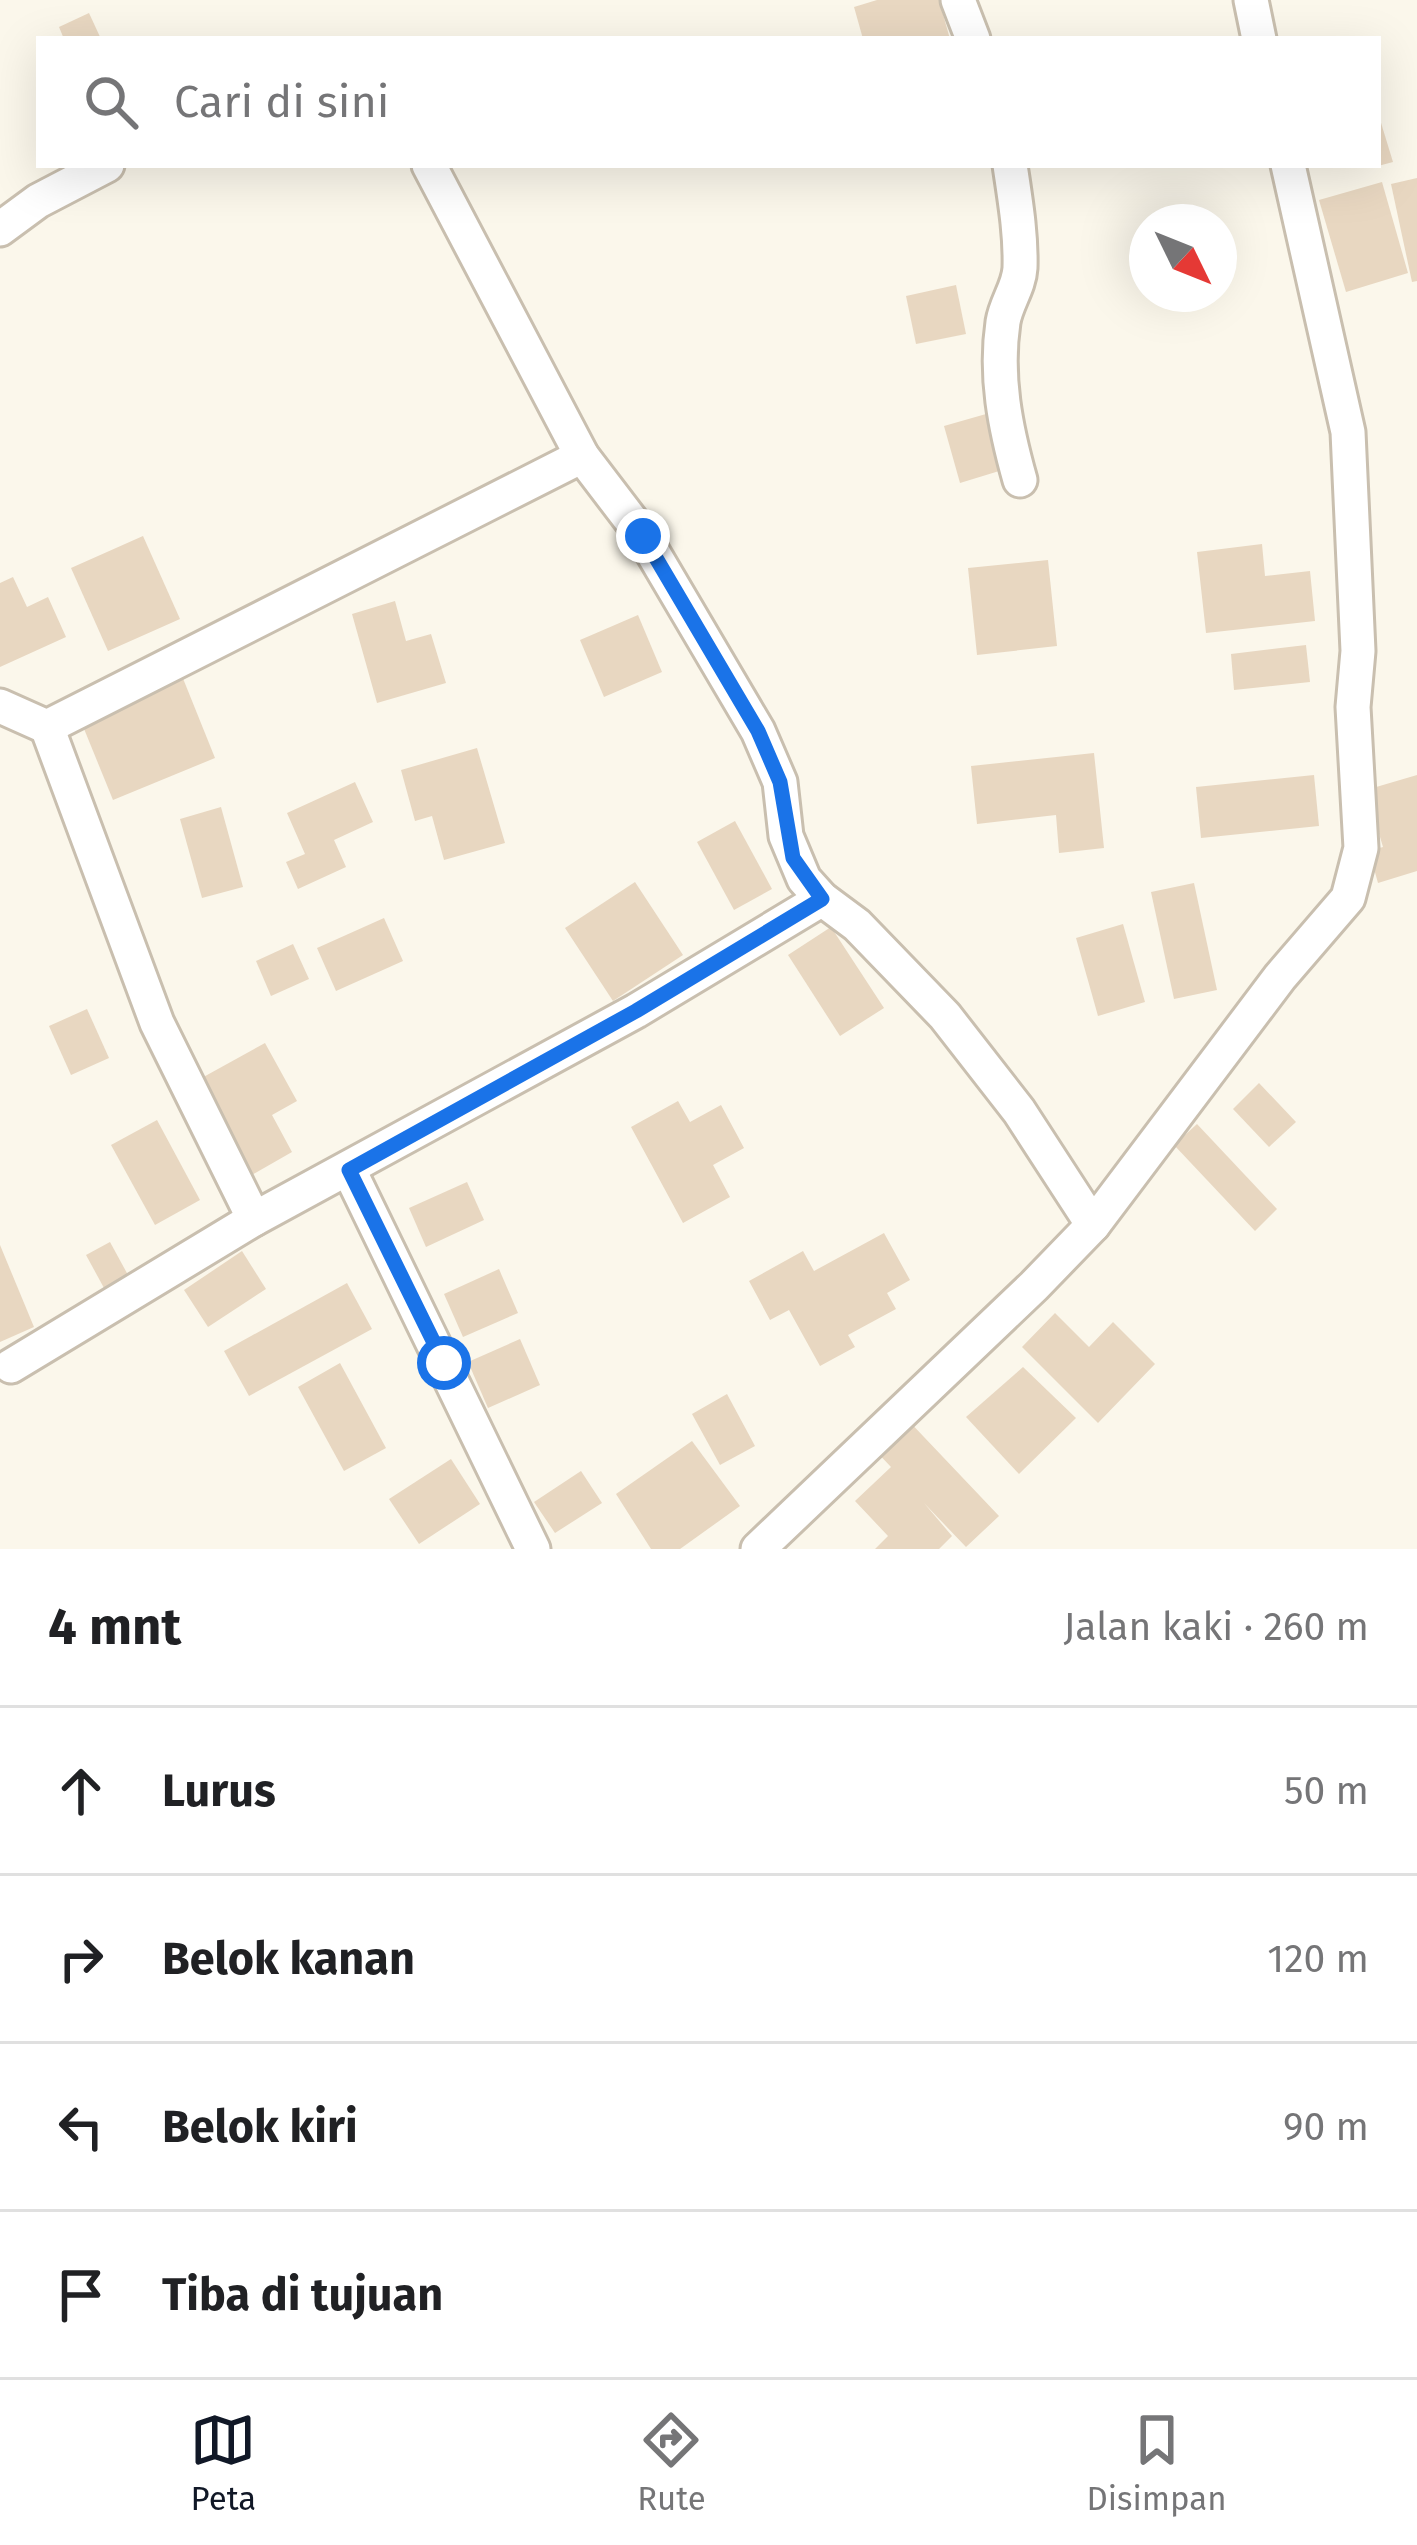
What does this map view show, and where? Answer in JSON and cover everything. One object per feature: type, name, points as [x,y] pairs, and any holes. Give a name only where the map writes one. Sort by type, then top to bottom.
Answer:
[{"type":"street","points":[[958,0],[972,36]]},
{"type":"street","points":[[1250,0],[1258,36]]},
{"type":"street","points":[[0,230],[38,201],[101,168]]},
{"type":"street","points":[[432,168],[582,456],[643,536],[758,731],[780,782],[793,858],[822,899],[857,925],[945,1016],[1019,1111],[1093,1225]]},
{"type":"street","points":[[1010,168],[1019,222],[1020,274],[1004,316],[999,371],[1006,431],[1020,479]]},
{"type":"street","points":[[758,1549],[1093,1225],[1280,977],[1348,898],[1361,848],[1348,432],[1289,168]]},
{"type":"street","points":[[47,727],[582,456]]},
{"type":"street","points":[[0,706],[47,727],[157,1023],[254,1219]]},
{"type":"street","points":[[11,1366],[254,1219],[636,1011],[822,899]]},
{"type":"street","points":[[349,1170],[533,1549]]},
{"type":"building","points":[[877,0],[939,0],[949,36],[862,36],[854,7]]},
{"type":"building","points":[[89,13],[100,36],[63,36],[59,27]]},
{"type":"building","points":[[1381,123],[1393,162],[1381,165]]},
{"type":"building","points":[[1417,178],[1417,281],[1412,282],[1391,184]]},
{"type":"building","points":[[1382,182],[1408,273],[1346,292],[1319,200]]},
{"type":"building","points":[[956,285],[966,334],[916,344],[906,296]]},
{"type":"building","points":[[993,412],[1009,468],[960,483],[944,426]]},
{"type":"building","points":[[143,536],[180,619],[108,651],[71,568]]},
{"type":"building","points":[[1262,544],[1265,576],[1310,571],[1315,621],[1206,633],[1197,552]]},
{"type":"building","points":[[1048,560],[1057,646],[977,655],[968,568]]},
{"type":"building","points":[[13,577],[27,607],[48,597],[66,637],[0,667],[0,583]]},
{"type":"building","points":[[395,601],[406,641],[431,634],[446,683],[377,703],[352,614]]},
{"type":"building","points":[[638,615],[662,672],[604,697],[580,640]]},
{"type":"building","points":[[1306,645],[1310,682],[1234,690],[1231,654]]},
{"type":"building","points":[[180,671],[215,758],[113,800],[80,719]]},
{"type":"building","points":[[477,748],[505,843],[444,860],[432,816],[415,821],[401,770]]},
{"type":"building","points":[[1094,753],[1104,848],[1059,853],[1056,815],[977,824],[971,766]]},
{"type":"building","points":[[1314,775],[1319,826],[1201,838],[1196,787]]},
{"type":"building","points":[[1417,775],[1417,871],[1378,883],[1369,851],[1383,847],[1366,790]]},
{"type":"building","points":[[355,782],[373,822],[334,840],[346,867],[298,889],[286,862],[305,854],[287,813]]},
{"type":"building","points":[[221,807],[243,887],[202,898],[180,819]]},
{"type":"building","points":[[735,821],[772,889],[734,910],[697,842]]},
{"type":"building","points":[[635,882],[683,955],[613,1001],[565,928]]},
{"type":"building","points":[[1194,883],[1217,990],[1174,999],[1151,892]]},
{"type":"building","points":[[384,918],[403,961],[336,991],[317,948]]},
{"type":"building","points":[[1123,924],[1145,1002],[1098,1016],[1076,938]]},
{"type":"building","points":[[831,927],[884,1008],[840,1036],[788,955]]},
{"type":"building","points":[[293,944],[309,979],[271,996],[256,961]]},
{"type":"building","points":[[87,1009],[109,1058],[71,1075],[49,1026]]},
{"type":"building","points":[[265,1043],[297,1101],[272,1115],[292,1152],[250,1176],[198,1080]]},
{"type":"building","points":[[1259,1083],[1296,1122],[1269,1147],[1233,1109]]},
{"type":"building","points":[[678,1101],[690,1122],[721,1105],[744,1148],[713,1165],[730,1197],[683,1223],[631,1127]]},
{"type":"building","points":[[157,1120],[200,1200],[155,1225],[111,1145]]},
{"type":"building","points":[[1197,1124],[1277,1209],[1255,1231],[1174,1145]]},
{"type":"building","points":[[467,1182],[484,1220],[426,1247],[409,1208]]},
{"type":"building","points":[[884,1233],[910,1280],[887,1293],[896,1309],[848,1335],[855,1347],[820,1366],[789,1310],[770,1320],[749,1281],[803,1251],[814,1271]]},
{"type":"building","points":[[110,1242],[128,1275],[104,1288],[86,1255]]},
{"type":"building","points":[[0,1245],[34,1327],[0,1342]]},
{"type":"building","points":[[242,1251],[266,1289],[208,1327],[184,1290]]},
{"type":"building","points":[[499,1269],[518,1313],[463,1337],[444,1294]]},
{"type":"building","points":[[347,1283],[372,1329],[249,1396],[224,1351]]},
{"type":"building","points":[[1055,1313],[1089,1347],[1113,1322],[1155,1364],[1098,1423],[1022,1347]]},
{"type":"building","points":[[520,1339],[540,1385],[488,1408],[468,1362]]},
{"type":"building","points":[[340,1363],[386,1448],[344,1471],[298,1387]]},
{"type":"building","points":[[1023,1367],[1076,1418],[1019,1474],[966,1417]]},
{"type":"building","points":[[727,1394],[755,1446],[720,1465],[692,1414]]},
{"type":"building","points":[[905,1417],[999,1516],[966,1547],[924,1503],[952,1536],[939,1549],[875,1549],[888,1536],[855,1501],[891,1467],[873,1448]]},
{"type":"building","points":[[692,1441],[740,1506],[680,1549],[651,1549],[616,1494]]},
{"type":"building","points":[[451,1459],[480,1504],[419,1544],[389,1499]]},
{"type":"building","points":[[581,1471],[602,1503],[555,1533],[534,1502]]},
{"type":"route","points":[[444,1363],[349,1170],[636,1011],[822,899],[793,858],[780,782],[758,731],[643,536]]}]
